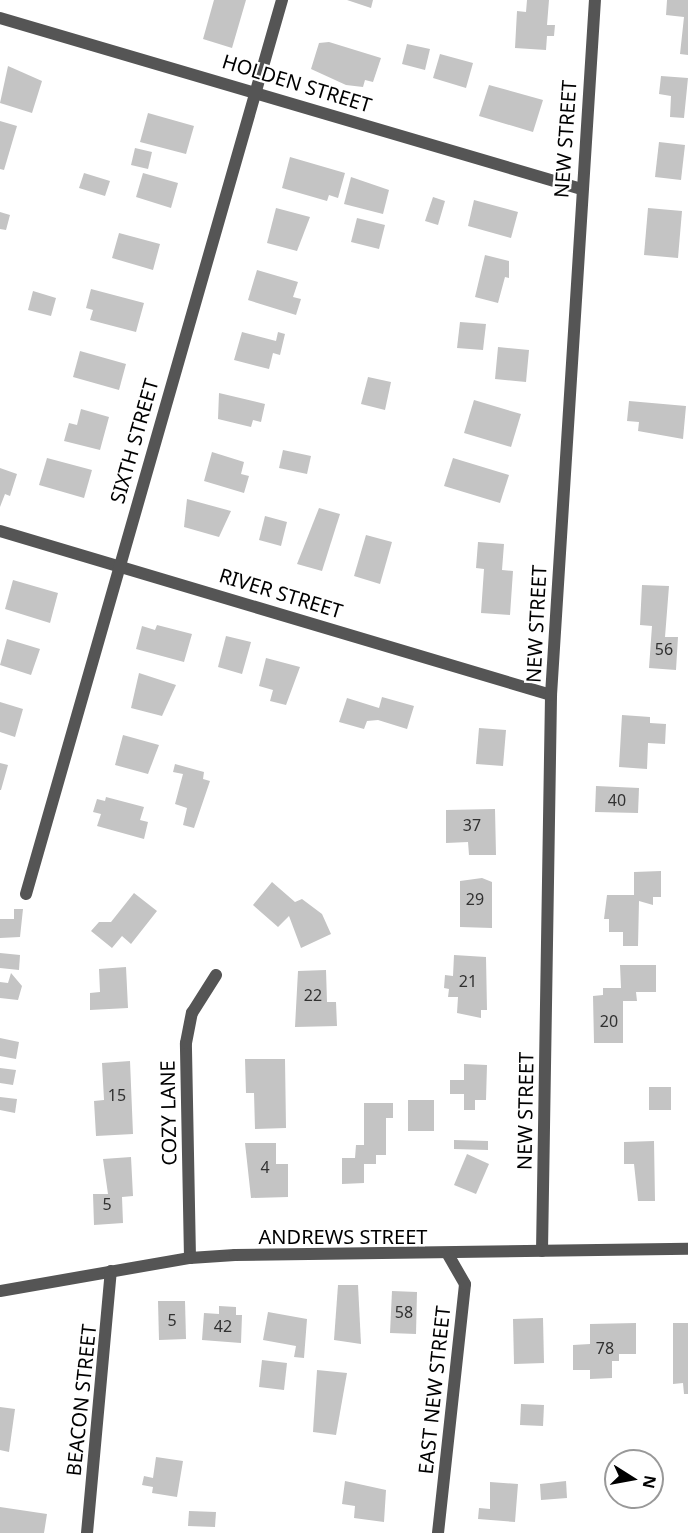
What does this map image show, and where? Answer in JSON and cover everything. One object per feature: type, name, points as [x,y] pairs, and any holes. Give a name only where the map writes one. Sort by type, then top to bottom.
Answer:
[{"type":"street","name":"SIXTH STREET","points":[[26,894],[282,0]]},
{"type":"street","name":"NEW STREET","points":[[542,1251],[551,695],[581,189],[595,0]]},
{"type":"street","name":"HOLDEN STREET","points":[[0,18],[255,91],[581,189]]},
{"type":"street","name":"RIVER STREET","points":[[0,531],[119,564],[551,695]]},
{"type":"street","name":"COZY LANE","points":[[190,1258],[186,1043],[192,1013],[216,975]]},
{"type":"street","name":"ANDREWS STREET","points":[[0,1291],[190,1258],[688,1250]]},
{"type":"street","name":"EAST NEW STREET","points":[[438,1533],[465,1284],[448,1255]]},
{"type":"street","name":"BEACON STREET","points":[[87,1533],[111,1271]]},
{"type":"building","points":[[214,0],[246,0],[232,48],[203,39]]},
{"type":"building","points":[[347,0],[373,0],[371,8]]},
{"type":"building","points":[[527,0],[549,0],[547,25],[555,25],[554,36],[547,36],[546,50],[515,48],[517,11],[526,12]]},
{"type":"building","points":[[667,0],[688,0],[688,55],[680,54],[684,17],[666,15]]},
{"type":"building","points":[[329,42],[381,58],[373,82],[365,80],[363,87],[346,85],[311,69],[319,43]]},
{"type":"building","points":[[407,44],[430,49],[425,70],[402,64]]},
{"type":"building","points":[[440,54],[473,63],[466,88],[433,78]]},
{"type":"building","points":[[8,66],[42,81],[32,113],[0,103]]},
{"type":"building","points":[[661,76],[688,78],[684,118],[670,117],[671,96],[659,94]]},
{"type":"building","points":[[489,85],[543,100],[533,132],[479,116]]},
{"type":"building","points":[[148,113],[194,126],[186,154],[140,142]]},
{"type":"building","points":[[0,121],[17,126],[4,170],[0,169]]},
{"type":"building","points":[[659,142],[685,145],[681,180],[655,177]]},
{"type":"building","points":[[135,148],[152,152],[148,169],[131,165]]},
{"type":"building","points":[[290,157],[345,173],[338,198],[329,195],[327,201],[282,188]]},
{"type":"building","points":[[84,173],[110,181],[105,196],[79,188]]},
{"type":"building","points":[[143,173],[178,183],[171,208],[136,197]]},
{"type":"building","points":[[351,177],[389,190],[383,214],[344,204]]},
{"type":"building","points":[[433,197],[445,201],[438,225],[425,221]]},
{"type":"building","points":[[474,200],[518,212],[511,238],[468,226]]},
{"type":"building","points":[[276,208],[310,217],[297,251],[267,243]]},
{"type":"building","points":[[648,208],[682,211],[678,258],[644,255]]},
{"type":"building","points":[[0,212],[10,215],[6,230],[0,229]]},
{"type":"building","points":[[357,218],[385,225],[379,249],[351,242]]},
{"type":"building","points":[[119,233],[160,244],[153,270],[112,258]]},
{"type":"building","points":[[485,255],[509,261],[509,278],[505,277],[498,303],[475,297]]},
{"type":"building","points":[[257,270],[298,282],[293,297],[301,299],[296,315],[248,300]]},
{"type":"building","points":[[91,289],[144,303],[136,332],[90,320],[93,310],[86,308]]},
{"type":"building","points":[[33,291],[56,298],[51,316],[28,310]]},
{"type":"building","points":[[460,322],[486,324],[483,350],[457,348]]},
{"type":"building","points":[[242,332],[276,341],[278,332],[285,334],[280,355],[273,353],[269,369],[234,360]]},
{"type":"building","points":[[498,347],[529,350],[526,382],[495,379]]},
{"type":"building","points":[[80,351],[126,364],[119,390],[73,377]]},
{"type":"building","points":[[368,377],[391,382],[385,410],[361,404]]},
{"type":"building","points":[[219,393],[265,404],[261,422],[253,420],[251,427],[218,419]]},
{"type":"building","points":[[474,400],[521,414],[511,447],[464,433]]},
{"type":"building","points":[[629,401],[686,406],[683,439],[638,431],[639,422],[627,421]]},
{"type":"building","points":[[81,409],[109,417],[100,450],[64,441],[69,423],[77,425]]},
{"type":"building","points":[[283,450],[311,456],[307,474],[279,468]]},
{"type":"building","points":[[212,452],[244,462],[241,474],[249,476],[244,493],[204,481]]},
{"type":"building","points":[[47,458],[92,470],[84,498],[39,485]]},
{"type":"building","points":[[453,458],[509,475],[500,503],[444,486]]},
{"type":"building","points":[[0,468],[17,474],[10,496],[5,494],[0,507]]},
{"type":"building","points":[[187,499],[231,511],[219,537],[184,527]]},
{"type":"building","points":[[319,508],[340,514],[322,571],[297,564]]},
{"type":"building","points":[[265,516],[287,522],[281,546],[259,540]]},
{"type":"building","points":[[366,535],[392,542],[380,584],[354,576]]},
{"type":"building","points":[[478,542],[504,544],[502,570],[513,571],[510,615],[481,613],[484,569],[476,568]]},
{"type":"building","points":[[13,580],[58,593],[50,623],[5,609]]},
{"type":"building","points":[[642,585],[669,586],[665,637],[678,637],[676,670],[649,668],[652,626],[640,625]]},
{"type":"building","points":[[157,625],[192,634],[184,662],[136,649],[142,626],[155,630]]},
{"type":"building","points":[[226,636],[251,642],[242,674],[218,667]]},
{"type":"building","points":[[7,639],[40,649],[31,675],[0,665]]},
{"type":"building","points":[[266,658],[300,667],[286,705],[270,701],[273,690],[259,686]]},
{"type":"building","points":[[139,673],[176,685],[162,716],[131,708]]},
{"type":"building","points":[[382,697],[414,706],[407,729],[378,720],[367,721],[364,729],[339,722],[347,698],[379,708]]},
{"type":"building","points":[[0,702],[23,709],[15,737],[0,732]]},
{"type":"building","points":[[622,715],[650,717],[650,723],[666,724],[665,744],[648,743],[647,769],[619,767]]},
{"type":"building","points":[[479,728],[506,730],[503,766],[476,764]]},
{"type":"building","points":[[123,735],[159,745],[148,774],[115,765]]},
{"type":"building","points":[[0,763],[8,765],[1,790],[0,790]]},
{"type":"building","points":[[175,764],[204,772],[203,779],[210,781],[194,828],[183,825],[187,808],[175,804],[183,774],[173,772]]},
{"type":"building","points":[[596,786],[639,788],[638,813],[595,812]]},
{"type":"building","points":[[106,797],[144,807],[140,820],[148,822],[144,839],[97,826],[101,814],[93,812],[97,799],[105,801]]},
{"type":"building","points":[[495,809],[496,855],[469,855],[468,842],[446,843],[446,810]]},
{"type":"building","points":[[661,871],[661,897],[653,897],[653,905],[639,901],[638,946],[623,946],[623,932],[609,932],[609,919],[604,919],[607,895],[634,895],[634,872]]},
{"type":"building","points":[[482,878],[492,882],[492,928],[460,927],[460,881]]},
{"type":"building","points":[[272,882],[295,902],[302,899],[322,914],[331,934],[301,948],[289,916],[278,927],[253,905]]},
{"type":"building","points":[[134,893],[157,911],[131,944],[122,936],[112,948],[91,931],[99,922],[111,922]]},
{"type":"building","points":[[14,909],[23,909],[20,937],[0,938],[0,919],[14,919]]},
{"type":"building","points":[[0,953],[20,955],[19,970],[0,968]]},
{"type":"building","points":[[454,955],[486,957],[487,1010],[481,1010],[481,1018],[457,1013],[458,997],[448,997],[449,989],[444,988],[445,975],[453,976]]},
{"type":"building","points":[[620,965],[656,965],[656,992],[636,992],[637,1001],[623,1001],[623,1043],[594,1043],[593,996],[603,995],[603,988],[621,988]]},
{"type":"building","points":[[126,967],[128,1008],[90,1010],[90,993],[100,992],[99,969]]},
{"type":"building","points":[[326,970],[327,1002],[336,1002],[337,1026],[295,1027],[298,971]]},
{"type":"building","points":[[11,973],[22,986],[18,1000],[0,998],[0,982],[8,983]]},
{"type":"building","points":[[0,1038],[19,1042],[16,1059],[0,1056]]},
{"type":"building","points":[[245,1059],[285,1059],[286,1128],[255,1129],[254,1093],[246,1093]]},
{"type":"building","points":[[130,1061],[133,1134],[96,1136],[94,1101],[104,1100],[102,1063]]},
{"type":"building","points":[[464,1064],[487,1065],[486,1100],[475,1100],[475,1110],[464,1110],[464,1094],[450,1094],[450,1080],[464,1080]]},
{"type":"building","points":[[0,1068],[16,1070],[13,1085],[0,1083]]},
{"type":"building","points":[[649,1087],[671,1087],[671,1110],[649,1110]]},
{"type":"building","points":[[0,1097],[17,1099],[15,1113],[0,1110]]},
{"type":"building","points":[[408,1100],[434,1100],[434,1131],[408,1131]]},
{"type":"building","points":[[364,1103],[393,1103],[393,1118],[386,1118],[386,1155],[376,1155],[376,1164],[364,1164],[364,1183],[342,1184],[342,1158],[355,1158],[356,1145],[364,1145]]},
{"type":"building","points":[[454,1140],[488,1141],[488,1150],[454,1149]]},
{"type":"building","points":[[654,1141],[655,1201],[638,1201],[634,1164],[624,1164],[624,1142]]},
{"type":"building","points":[[245,1143],[276,1143],[276,1164],[288,1164],[288,1197],[251,1198]]},
{"type":"building","points":[[467,1154],[489,1164],[476,1194],[454,1185]]},
{"type":"building","points":[[131,1157],[133,1196],[122,1197],[123,1223],[94,1225],[93,1194],[108,1194],[103,1159]]},
{"type":"building","points":[[338,1285],[358,1285],[361,1344],[334,1340]]},
{"type":"building","points":[[392,1291],[417,1292],[416,1334],[390,1333]]},
{"type":"building","points":[[158,1301],[185,1301],[186,1339],[159,1340]]},
{"type":"building","points":[[219,1306],[236,1307],[236,1315],[242,1315],[241,1343],[202,1340],[204,1313],[219,1314]]},
{"type":"building","points":[[268,1312],[307,1319],[304,1358],[294,1357],[296,1346],[263,1340]]},
{"type":"building","points":[[543,1318],[544,1363],[514,1364],[513,1319]]},
{"type":"building","points":[[636,1323],[636,1354],[619,1354],[619,1361],[612,1361],[612,1378],[590,1379],[590,1370],[573,1370],[573,1345],[590,1344],[590,1324]]},
{"type":"building","points":[[673,1323],[688,1323],[688,1394],[684,1394],[683,1383],[673,1384]]},
{"type":"building","points":[[262,1360],[287,1363],[284,1390],[259,1387]]},
{"type":"building","points":[[317,1370],[347,1373],[336,1435],[313,1432]]},
{"type":"building","points":[[521,1404],[544,1405],[543,1426],[520,1425]]},
{"type":"building","points":[[0,1407],[15,1409],[9,1452],[0,1450]]},
{"type":"building","points":[[156,1457],[183,1461],[177,1497],[152,1493],[153,1487],[142,1485],[144,1476],[153,1478]]},
{"type":"building","points":[[345,1481],[386,1490],[384,1522],[354,1518],[355,1506],[342,1504]]},
{"type":"building","points":[[566,1481],[567,1498],[541,1500],[540,1484]]},
{"type":"building","points":[[490,1482],[518,1484],[515,1522],[478,1519],[479,1508],[490,1509]]},
{"type":"building","points":[[0,1507],[47,1514],[44,1533],[0,1533]]},
{"type":"building","points":[[189,1511],[216,1512],[215,1527],[188,1526]]}]
